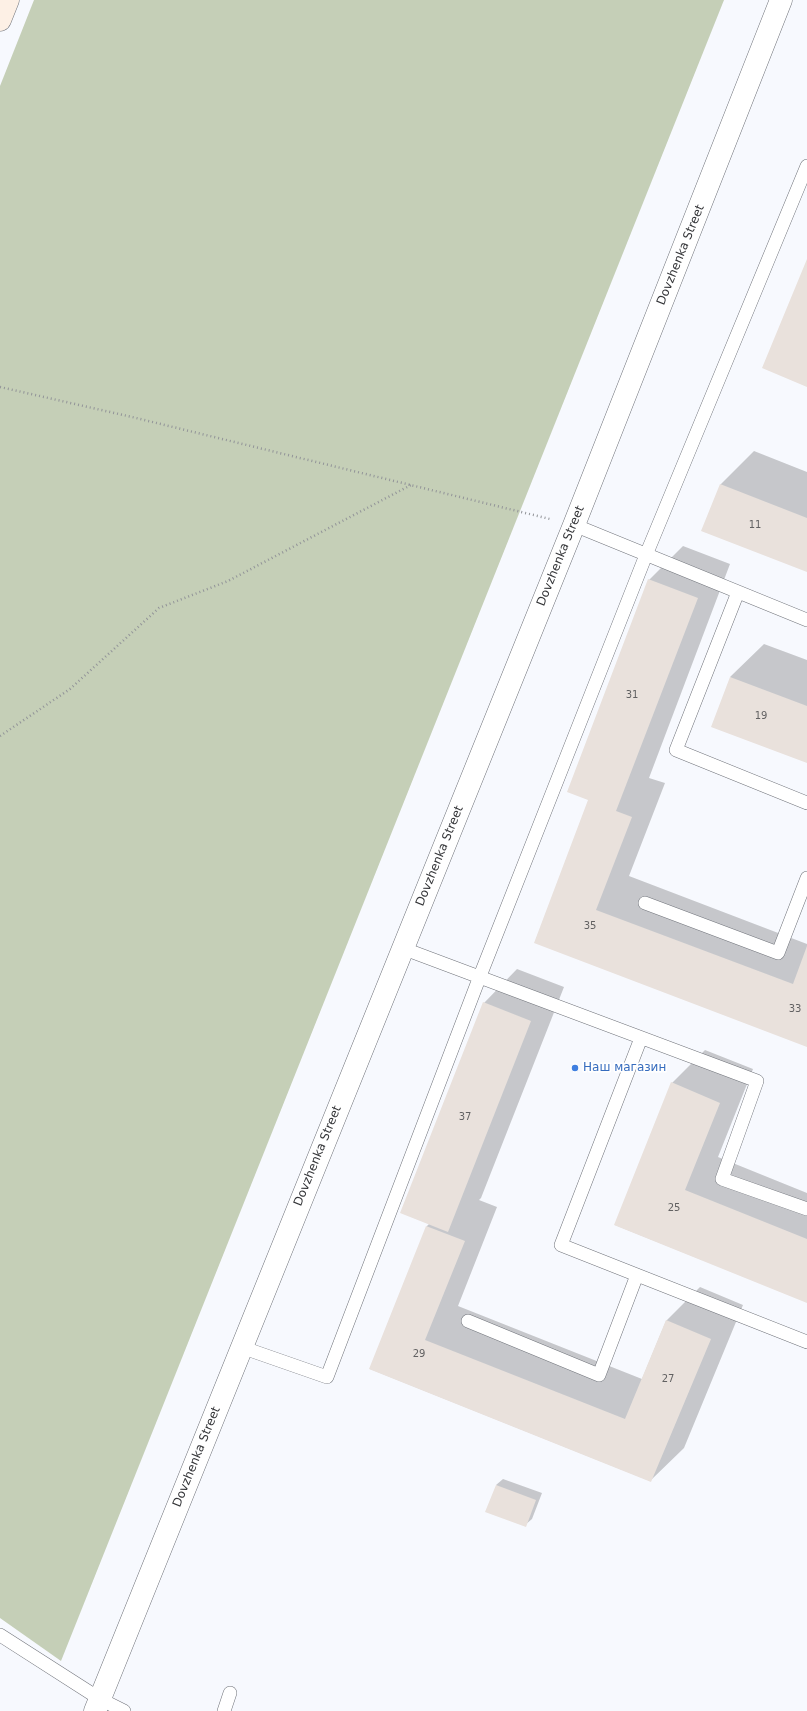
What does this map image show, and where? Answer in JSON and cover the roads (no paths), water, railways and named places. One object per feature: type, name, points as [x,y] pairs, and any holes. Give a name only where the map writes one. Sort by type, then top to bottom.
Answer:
[{"type":"street","points":[[0,20],[8,0]]},
{"type":"street","name":"Dovzhenka Street","points":[[98,1705],[241,1347],[574,525],[781,0]]},
{"type":"lane","points":[[241,1347],[327,1377],[480,976],[646,555],[807,166]]},
{"type":"lane","points":[[574,525],[807,620]]},
{"type":"lane","points":[[738,592],[676,750],[807,803]]},
{"type":"lane","points":[[645,903],[778,953],[807,878]]},
{"type":"lane","points":[[402,948],[757,1081],[722,1179],[807,1209]]},
{"type":"lane","points":[[641,1038],[560,1245],[807,1342]]},
{"type":"lane","points":[[468,1321],[599,1375],[637,1275]]},
{"type":"lane","points":[[0,1635],[98,1705],[124,1711]]},
{"type":"lane","points":[[224,1711],[230,1693]]},
{"type":"place","name":"Наш магазин","points":[[575,1068]]}]
